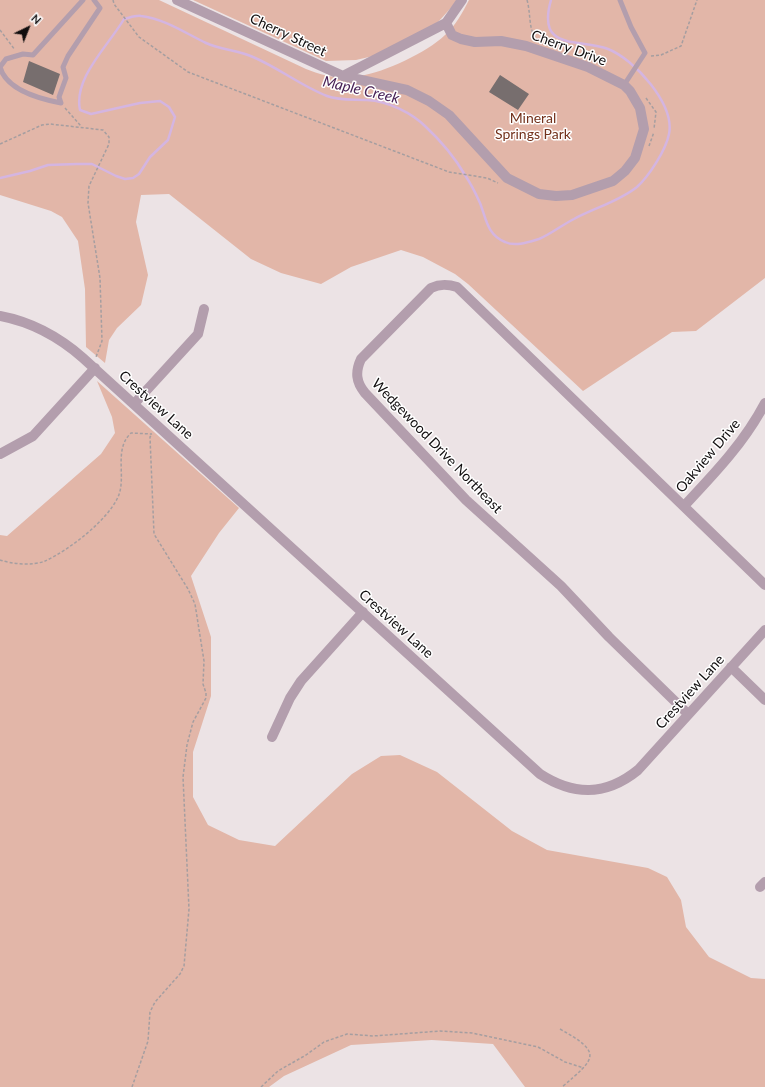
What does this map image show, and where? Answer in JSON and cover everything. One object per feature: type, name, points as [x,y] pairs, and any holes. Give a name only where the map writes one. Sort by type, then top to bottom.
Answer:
[{"type":"street","name":"Cherry Street","points":[[177,0],[343,76]]},
{"type":"street","points":[[343,76],[446,24],[462,0]]},
{"type":"street","name":"Cherry Drive","points":[[343,76],[407,90],[429,101],[449,115],[507,178],[539,194],[556,196],[572,195],[613,181],[625,171],[635,158],[644,128],[640,108],[630,91],[627,81],[526,46],[501,41],[475,42],[461,39],[452,35],[446,24]]},
{"type":"street","name":"Wedgewood Drive Northeast","points":[[688,714],[561,586],[466,500],[443,476],[361,388],[357,374],[358,364],[361,359],[425,292],[439,285],[457,287],[765,585]]},
{"type":"street","points":[[134,404],[198,334],[204,309]]},
{"type":"street","name":"Crestview Lane","points":[[0,316],[23,322],[55,337],[95,364],[134,404],[155,430],[363,612],[540,774],[553,783],[567,788],[580,790],[605,788],[628,778],[638,770],[765,630]]},
{"type":"street","points":[[0,454],[33,436],[95,364]]},
{"type":"street","name":"Oakview Drive","points":[[684,506],[739,444],[765,404]]},
{"type":"street","points":[[272,736],[290,698],[301,681],[363,612]]},
{"type":"street","points":[[731,667],[765,700]]},
{"type":"lane","points":[[61,103],[35,96],[16,87],[2,75],[0,67],[6,59],[19,55],[34,55],[82,0]]},
{"type":"lane","points":[[61,103],[59,97],[66,78],[63,67],[68,56],[100,8],[95,0]]},
{"type":"lane","points":[[620,0],[631,27],[645,53],[627,81]]},
{"type":"path","points":[[113,0],[114,4],[127,23],[139,37],[188,72],[449,172],[487,178],[502,185]]},
{"type":"path","points":[[527,0],[531,11],[532,34],[542,45]]},
{"type":"path","points":[[643,57],[661,55],[681,46],[697,0]]},
{"type":"path","points":[[0,30],[19,55]]},
{"type":"path","points":[[641,94],[656,112],[652,142],[648,148]]},
{"type":"path","points":[[61,103],[81,126]]},
{"type":"path","points":[[0,144],[42,125],[81,126],[103,130],[109,137],[109,144],[95,170],[89,186],[88,202],[100,278],[102,341],[95,364]]},
{"type":"path","points":[[0,560],[34,564],[45,561],[80,538],[100,522],[118,496],[121,458],[126,437],[131,433],[155,430]]},
{"type":"path","points":[[132,1087],[148,1041],[150,1012],[155,1002],[180,974],[184,966],[189,909],[184,777],[187,745],[194,722],[206,698],[203,684],[204,662],[195,604],[188,589],[154,534],[150,437],[155,430]]},
{"type":"path","points":[[560,1029],[588,1047],[590,1058],[584,1068],[562,1087]]},
{"type":"path","points":[[261,1087],[278,1071],[306,1055],[324,1042],[346,1034],[373,1036],[440,1031],[472,1033],[538,1047],[565,1062],[584,1068]]},
{"type":"green space","name":"Mineral Springs Park","points":[[0,0],[159,0],[306,69],[319,74],[346,78],[370,74],[393,66],[416,55],[437,42],[452,27],[469,0],[765,0],[765,278],[696,331],[672,332],[583,391],[468,284],[455,274],[423,257],[401,250],[351,267],[321,284],[281,273],[251,259],[169,194],[141,195],[136,222],[148,275],[141,305],[117,328],[109,340],[105,363],[86,347],[85,289],[78,241],[62,217],[51,211],[0,195]]},
{"type":"green space","points":[[193,0],[458,0],[439,21],[403,49],[356,60],[326,61]]},
{"type":"green space","points":[[97,381],[239,508],[219,533],[191,576],[211,637],[211,696],[193,752],[193,797],[208,825],[239,840],[275,846],[352,774],[381,756],[400,755],[437,772],[512,831],[547,850],[648,868],[667,877],[681,900],[686,927],[709,957],[751,978],[765,979],[765,1087],[525,1087],[493,1044],[432,1040],[351,1045],[284,1076],[269,1087],[0,1087],[0,535],[7,536],[101,454],[115,433],[112,417]]},
{"type":"building","points":[[29,61],[60,74],[53,95],[23,82]]},
{"type":"building","points":[[500,75],[529,94],[518,110],[489,92]]},
{"type":"waterway","name":"Maple Creek","points":[[0,178],[48,165],[77,164],[92,164],[125,179],[133,178],[139,174],[150,157],[168,140],[175,117],[169,107],[160,101],[140,103],[91,114],[80,110],[79,98],[87,74],[124,19],[141,16],[167,23],[206,43],[253,57],[272,66],[317,92],[332,98],[375,101],[391,105],[407,113],[432,132],[457,162],[473,189],[480,203],[488,226],[494,235],[505,242],[513,244],[522,244],[539,239],[570,221],[622,197],[637,187],[647,176],[656,162],[669,134],[669,122],[666,109],[650,84],[629,62],[608,49],[563,40],[555,35],[550,28],[548,17],[551,0]]}]
